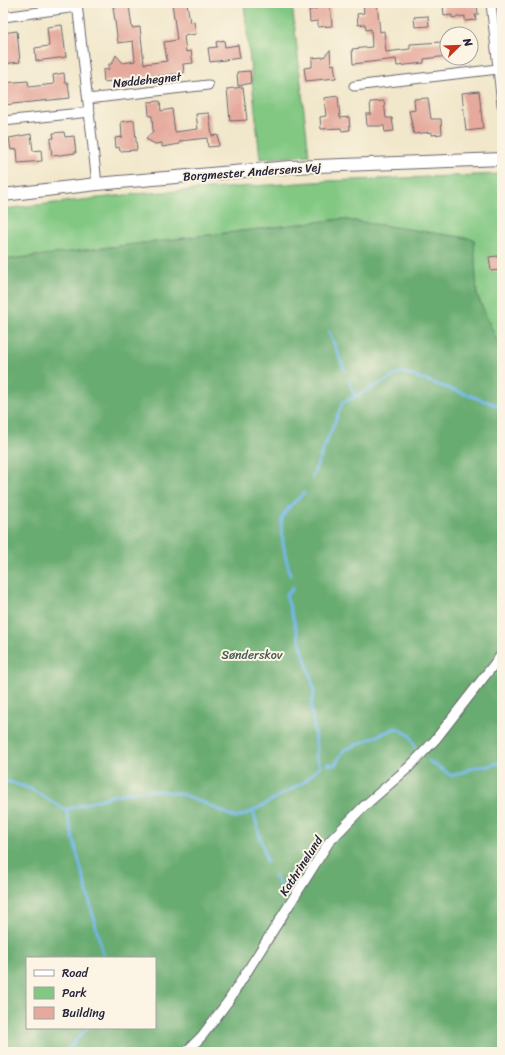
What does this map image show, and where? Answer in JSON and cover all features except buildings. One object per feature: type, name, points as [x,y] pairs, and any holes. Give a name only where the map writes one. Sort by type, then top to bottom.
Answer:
[{"type":"street","points":[[491,3],[502,105]]},
{"type":"street","points":[[3,17],[77,5],[97,184]]},
{"type":"street","points":[[354,86],[498,69]]},
{"type":"street","name":"Nøddehegnet","points":[[88,99],[208,85]]},
{"type":"street","points":[[3,120],[90,112]]},
{"type":"street","name":"Borgmester Andersens Vej","points":[[3,195],[97,184],[290,167],[502,159]]},
{"type":"street","name":"Kathrinelund","points":[[186,1052],[202,1036],[229,1000],[329,842],[363,807],[408,768],[435,740],[502,654]]},
{"type":"green space","points":[[244,3],[292,3],[309,155],[260,159]]},
{"type":"green space","points":[[502,174],[502,352],[477,295],[473,239],[341,219],[3,260],[3,209],[134,194],[328,181]]},
{"type":"green space","name":"Sønderskov","points":[[341,219],[474,239],[477,295],[502,352],[502,1052],[3,1052],[3,260]]},
{"type":"waterway","points":[[329,332],[345,371]]},
{"type":"waterway","points":[[349,381],[355,397],[402,372],[502,407]]},
{"type":"waterway","points":[[312,477],[343,402],[355,397]]},
{"type":"waterway","points":[[290,575],[282,539],[282,519],[288,508],[304,493]]},
{"type":"waterway","points":[[3,780],[29,788],[66,810],[122,794],[165,791],[187,796],[236,818],[253,811],[304,782],[320,766],[316,755],[317,750],[311,707],[314,688],[286,595],[292,590],[292,587]]},
{"type":"waterway","points":[[327,764],[335,765],[344,750],[396,728],[410,735],[415,747]]},
{"type":"waterway","points":[[429,761],[452,776],[476,767],[489,766],[502,761]]},
{"type":"waterway","points":[[66,810],[104,957]]},
{"type":"waterway","points":[[253,811],[267,862]]},
{"type":"waterway","points":[[274,875],[283,890]]},
{"type":"waterway","points":[[66,1052],[86,1029]]}]
